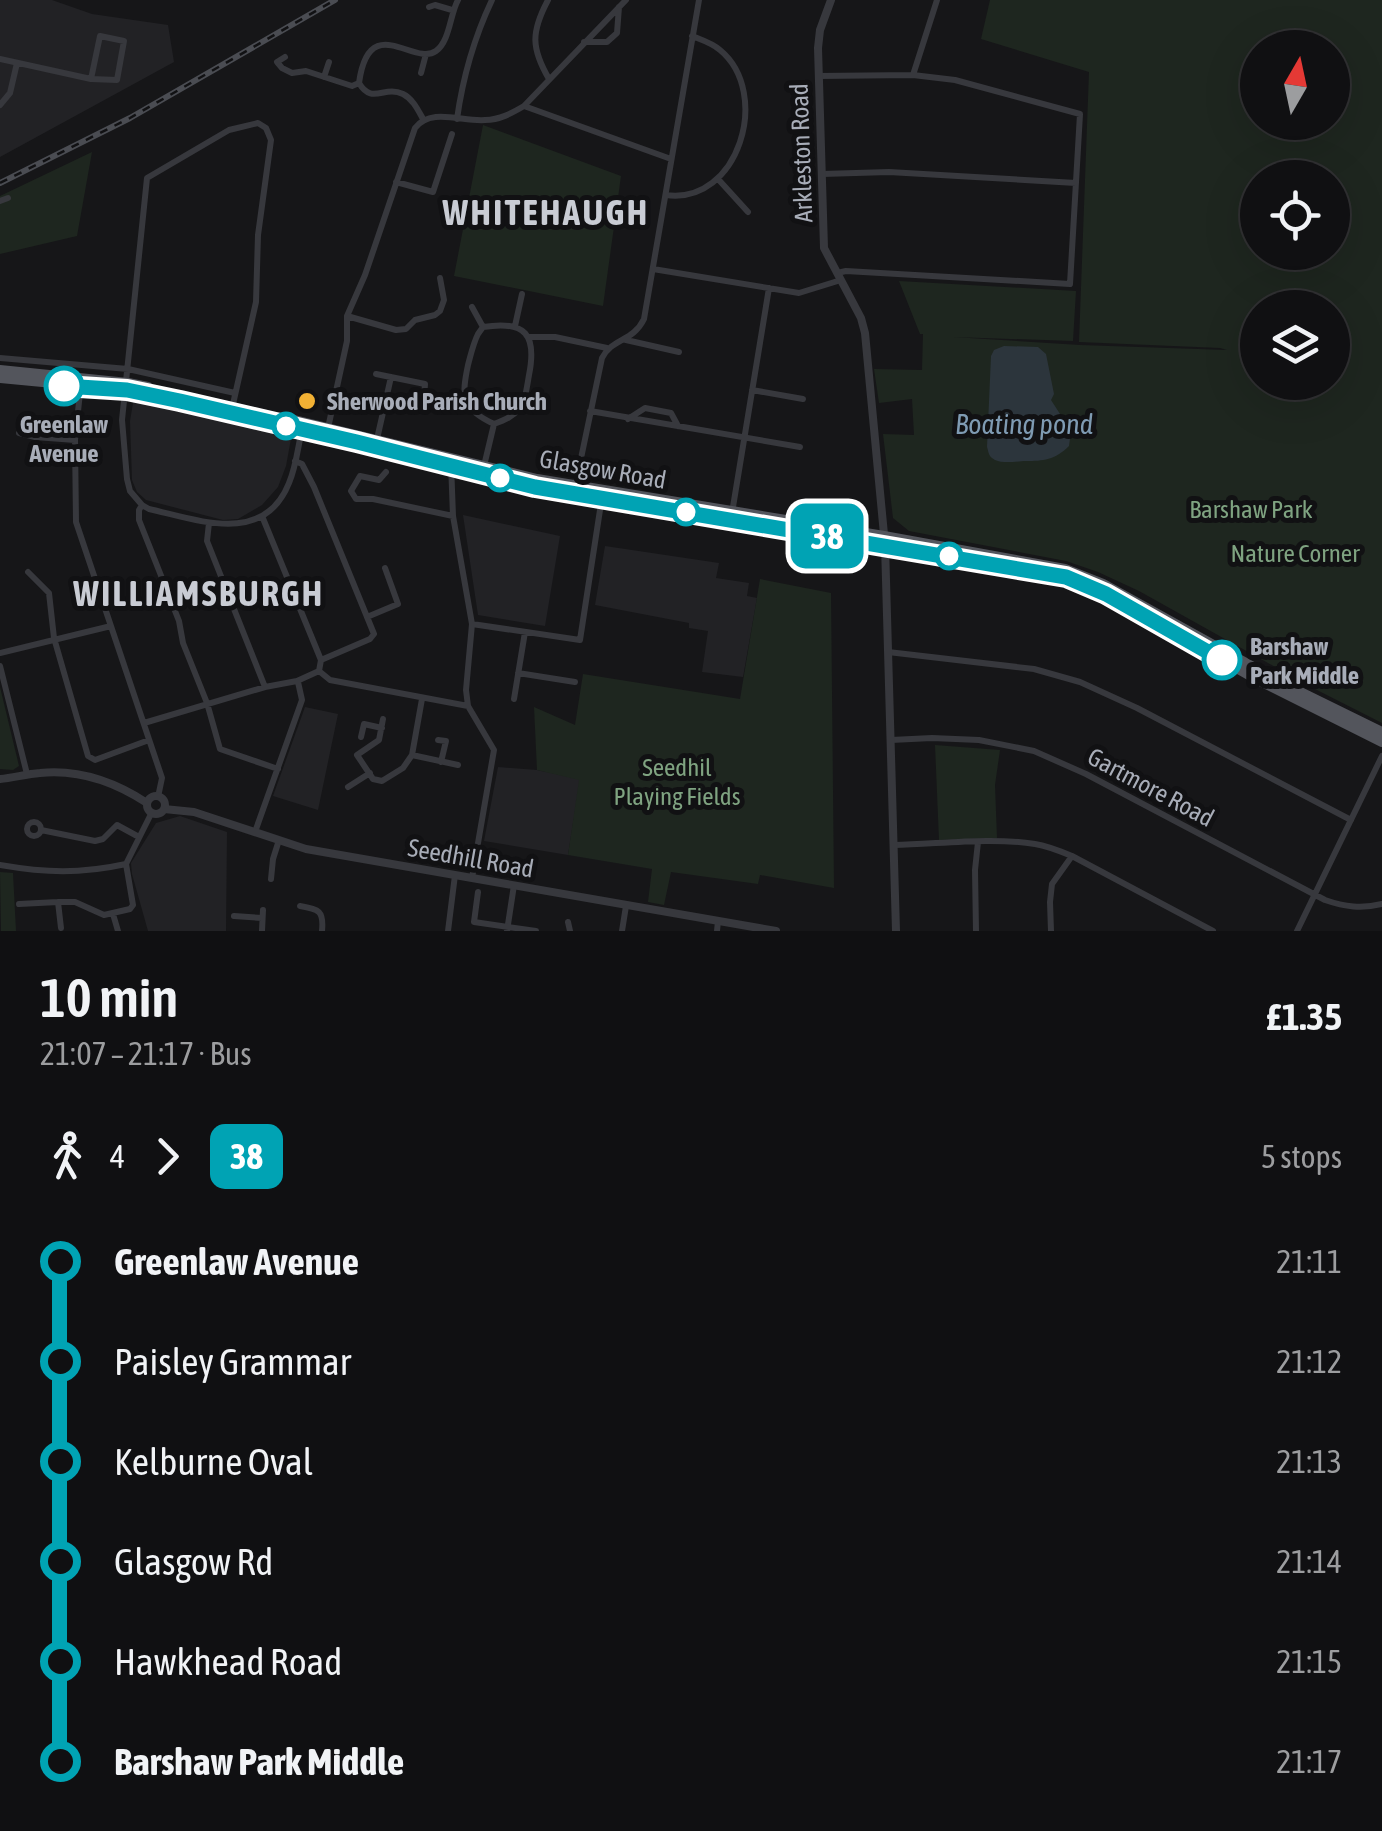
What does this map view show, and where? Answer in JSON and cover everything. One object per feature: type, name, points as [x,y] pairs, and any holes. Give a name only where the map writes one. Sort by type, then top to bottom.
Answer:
[{"type":"main road","name":"Glasgow Road","points":[[0,370],[81,383]]},
{"type":"main road","name":"Glasgow Road","points":[[0,378],[127,386],[451,461],[535,487],[575,490],[1065,569],[1090,578],[1284,684],[1382,732]]},
{"type":"main road","name":"Glasgow Road","points":[[327,431],[377,439],[451,461]]},
{"type":"main road","name":"Glasgow Road","points":[[884,540],[1066,577],[1106,594],[1254,678],[1382,742]]},
{"type":"street","points":[[359,83],[364,62],[372,50],[391,45],[434,53],[458,0]]},
{"type":"street","points":[[457,118],[476,33],[492,0],[503,6]]},
{"type":"street","points":[[548,0],[538,18],[534,38],[549,79]]},
{"type":"street","points":[[529,337],[555,336],[607,348],[637,332],[644,320],[698,0]]},
{"type":"street","name":"Arkleston Road","points":[[831,0],[819,40],[824,248],[863,326],[884,540],[896,931]]},
{"type":"street","points":[[913,75],[937,0]]},
{"type":"street","points":[[582,42],[607,42],[617,32],[622,3]]},
{"type":"street","points":[[327,431],[347,342],[347,316],[415,128],[423,119],[433,116],[487,120],[524,106],[622,3]]},
{"type":"street","points":[[429,7],[452,10]]},
{"type":"street","points":[[0,59],[91,78],[117,80],[124,41],[100,36],[91,78]]},
{"type":"street","points":[[666,195],[694,193],[718,180],[734,157],[742,136],[746,103],[740,78],[727,57],[692,36]]},
{"type":"street","points":[[421,73],[426,54]]},
{"type":"street","points":[[285,57],[277,62],[286,71],[306,71],[352,86],[359,83]]},
{"type":"street","points":[[324,77],[329,62]]},
{"type":"street","points":[[0,105],[10,93],[17,63]]},
{"type":"street","points":[[653,268],[799,293],[846,271],[1070,284],[1080,114],[954,80],[913,75],[818,76]]},
{"type":"street","points":[[359,83],[369,94],[404,94],[423,119]]},
{"type":"street","points":[[524,106],[671,159]]},
{"type":"street","points":[[231,410],[256,302],[258,235],[271,140],[266,128],[258,123],[229,130],[147,178],[122,420],[130,492],[149,510],[224,526],[262,516],[284,496],[303,426]]},
{"type":"street","points":[[396,182],[433,192],[452,134]]},
{"type":"street","points":[[822,174],[889,172],[1076,183]]},
{"type":"street","points":[[718,180],[748,212]]},
{"type":"street","points":[[347,316],[396,330],[406,328],[415,320],[440,311],[444,300],[440,278]]},
{"type":"street","points":[[732,516],[769,288]]},
{"type":"street","points":[[515,326],[522,294]]},
{"type":"street","points":[[472,307],[484,327]]},
{"type":"street","points":[[515,326],[529,337],[533,346],[520,408],[494,424],[475,415],[464,398],[474,340],[484,327],[515,326]]},
{"type":"street","points":[[626,340],[679,352]]},
{"type":"street","points":[[575,490],[607,348]]},
{"type":"street","points":[[0,358],[128,368],[236,392]]},
{"type":"street","points":[[376,374],[425,384],[424,398]]},
{"type":"street","points":[[377,439],[391,377]]},
{"type":"street","points":[[81,383],[75,440],[76,522],[162,778],[158,796]]},
{"type":"street","points":[[752,390],[803,399]]},
{"type":"street","points":[[628,419],[644,408],[671,413],[678,428]]},
{"type":"street","points":[[590,412],[800,447]]},
{"type":"street","points":[[483,469],[494,424]]},
{"type":"street","points":[[20,432],[75,440]]},
{"type":"street","points":[[295,460],[302,464],[314,488],[374,634],[321,660]]},
{"type":"street","points":[[451,461],[454,516],[472,624],[468,706],[494,750],[472,878]]},
{"type":"street","points":[[386,472],[379,480],[360,476],[352,491],[356,499],[454,516]]},
{"type":"street","points":[[472,624],[580,640],[603,495]]},
{"type":"street","points":[[142,506],[139,520],[179,621],[183,644],[220,749],[278,769]]},
{"type":"street","points":[[262,516],[321,660],[318,672]]},
{"type":"street","points":[[209,523],[206,541],[265,687]]},
{"type":"street","points":[[368,617],[398,604],[385,568]]},
{"type":"street","points":[[28,572],[49,592],[54,638],[88,756],[92,760],[149,740]]},
{"type":"street","points":[[0,653],[111,626]]},
{"type":"street","points":[[514,699],[525,632]]},
{"type":"street","points":[[888,652],[1034,669],[1080,682],[1351,820]]},
{"type":"street","points":[[0,666],[27,774]]},
{"type":"street","points":[[554,678],[555,668]]},
{"type":"street","points":[[144,723],[298,681],[318,672]]},
{"type":"street","points":[[318,672],[330,680],[468,706]]},
{"type":"street","points":[[518,673],[575,682]]},
{"type":"street","points":[[255,832],[302,700],[298,681]]},
{"type":"street","points":[[360,737],[364,724],[382,724],[379,740],[357,755],[373,779],[382,782],[403,768],[412,756],[422,699]]},
{"type":"street","points":[[438,740],[446,741],[442,762]]},
{"type":"street","name":"Gartmore Road","points":[[891,740],[979,740],[1034,751],[1086,774],[1314,895],[1350,907],[1382,904]]},
{"type":"street","points":[[412,756],[458,765]]},
{"type":"street","points":[[1297,931],[1382,756]]},
{"type":"street","points":[[0,779],[58,772],[90,777],[124,788],[147,803]]},
{"type":"street","points":[[348,787],[370,774]]},
{"type":"street","points":[[147,803],[158,796]]},
{"type":"street","points":[[152,814],[164,808],[158,796]]},
{"type":"street","points":[[147,803],[152,814]]},
{"type":"street","name":"Seedhill Road","points":[[164,808],[194,812],[306,849],[718,926],[776,931]]},
{"type":"street","points":[[19,904],[75,902],[104,916],[130,910],[133,905],[126,864],[152,814]]},
{"type":"street","points":[[40,830],[95,841],[103,840],[117,826],[139,837]]},
{"type":"street","points":[[271,879],[279,840]]},
{"type":"street","points":[[976,931],[978,842]]},
{"type":"street","points":[[894,845],[1037,844],[1072,856],[1213,931]]},
{"type":"street","points":[[1051,931],[1052,884],[1072,856]]},
{"type":"street","points":[[0,865],[62,874],[126,864]]},
{"type":"street","points":[[448,931],[455,875]]},
{"type":"street","points":[[507,928],[514,886]]},
{"type":"street","points":[[478,892],[474,922],[536,931]]},
{"type":"street","points":[[58,902],[61,928]]},
{"type":"street","points":[[300,906],[320,913],[322,931]]},
{"type":"street","points":[[622,931],[626,906]]},
{"type":"street","points":[[320,913],[328,907]]},
{"type":"street","points":[[114,914],[118,931]]},
{"type":"street","points":[[234,916],[263,914],[262,931]]},
{"type":"street","points":[[568,922],[570,931]]},
{"type":"shaded area","points":[[0,0],[52,0],[92,14],[168,25],[174,62],[0,157]]},
{"type":"shaded area","points":[[134,397],[292,433],[278,487],[262,505],[238,519],[223,520],[146,500],[132,480],[130,421]]},
{"type":"shaded area","points":[[463,515],[560,536],[545,626],[478,615]]},
{"type":"shaded area","points":[[605,546],[719,563],[716,578],[749,583],[747,596],[757,598],[743,677],[702,672],[708,631],[689,628],[689,623],[595,605]]},
{"type":"shaded area","points":[[305,707],[338,714],[318,810],[273,796]]},
{"type":"shaded area","points":[[498,767],[580,779],[568,855],[484,841]]},
{"type":"shaded area","points":[[180,816],[227,832],[226,931],[148,931],[131,863],[156,823]]},
{"type":"green space","points":[[990,0],[1382,0],[1382,723],[1098,572],[1066,561],[909,531],[893,518],[883,434],[914,435],[912,399],[879,403],[874,369],[922,370],[923,334],[899,281],[1076,291],[1073,341],[953,337],[1227,350],[1079,342],[1089,72],[981,39]]},
{"type":"green space","points":[[483,125],[621,176],[603,306],[454,276]]},
{"type":"green space","points":[[92,152],[77,236],[0,254],[0,196]]},
{"type":"green space","name":"Seedhil Playing Fields","points":[[760,579],[831,593],[834,888],[760,875],[758,884],[671,872],[664,905],[648,902],[652,869],[568,855],[579,780],[537,770],[534,707],[575,725],[583,674],[740,699]]},
{"type":"green space","points":[[0,687],[19,766],[13,770],[0,769]]},
{"type":"green space","points":[[935,745],[1000,750],[995,785],[997,838],[939,840]]},
{"type":"green space","points":[[0,872],[13,873],[16,931],[1,931]]},
{"type":"water","name":"Boating pond","points":[[1004,346],[1038,347],[1046,354],[1054,394],[1051,400],[1071,431],[1069,446],[1054,457],[1007,462],[995,460],[989,454],[991,356]]},
{"type":"railway","points":[[0,183],[130,118],[335,0]]},
{"type":"bus line","name":"38","points":[[64,386],[127,390],[180,401],[535,487],[1066,577],[1106,594],[1222,660]]},
{"type":"place","name":"Greenlaw Avenue","points":[[64,386]]},
{"type":"place","name":"Sherwood Parish Church","points":[[307,401]]},
{"type":"place","name":"Barshaw Park Middle","points":[[1222,660]]},
{"type":"district","name":"WHITEHAUGH","points":[[546,212]]},
{"type":"district","name":"WILLIAMSBURGH","points":[[199,593]]},
{"type":"park label","name":"Barshaw Park","points":[[1251,509]]},
{"type":"park label","name":"Nature Corner","points":[[1295,553]]}]
